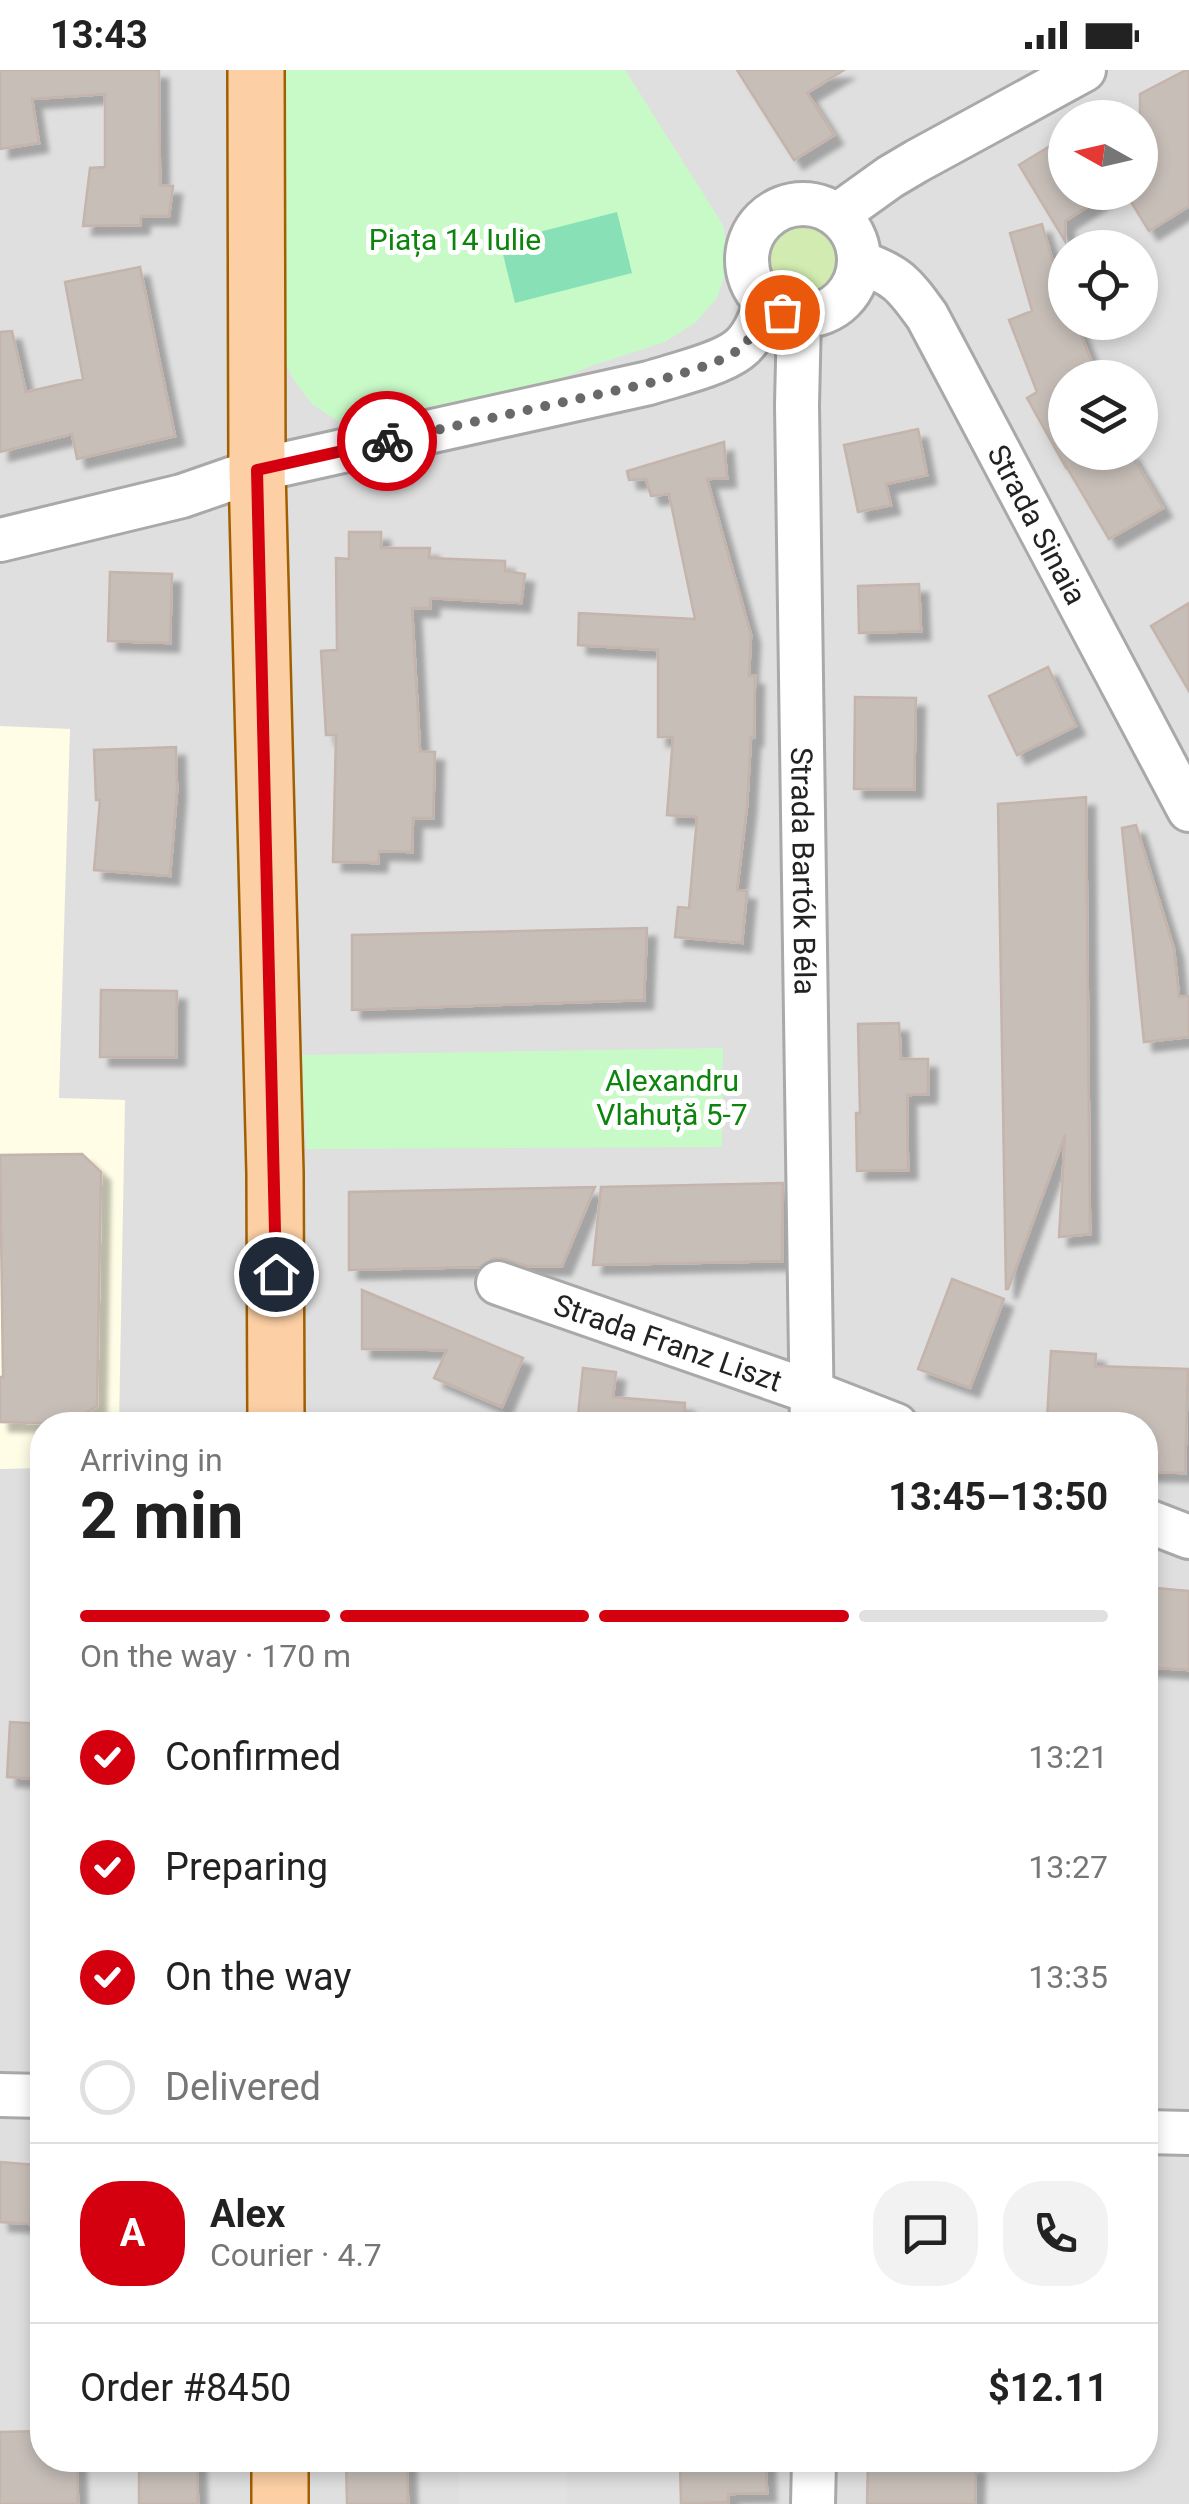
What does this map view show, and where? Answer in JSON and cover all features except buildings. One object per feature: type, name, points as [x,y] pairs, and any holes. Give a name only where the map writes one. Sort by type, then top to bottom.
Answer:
[{"type":"main road","points":[[256,70],[257,470],[275,1173],[276,1412]]},
{"type":"main road","points":[[280,2472],[280,2504]]},
{"type":"street","points":[[837,215],[890,176],[1084,70]]},
{"type":"street","points":[[804,203],[822,206],[850,228],[859,262],[856,280],[847,295],[817,314],[782,310],[755,290],[746,256],[750,239],[772,212],[804,203]]},
{"type":"street","name":"Strada Sinaia","points":[[859,262],[903,283],[927,316],[1189,810]]},
{"type":"street","points":[[0,540],[182,496],[257,470],[664,379],[738,350],[756,329],[782,310]]},
{"type":"street","name":"Strada Bartók Béla","points":[[782,310],[797,404],[812,1409]]},
{"type":"street","name":"Strada Franz Liszt","points":[[498,1283],[812,1409]]},
{"type":"street","points":[[1158,1525],[1189,1537]]},
{"type":"street","points":[[0,2094],[30,2095]]},
{"type":"street","points":[[1158,2132],[1189,2133]]},
{"type":"street","points":[[813,2504],[814,2472]]},
{"type":"shaded area","points":[[0,70],[1189,70],[1189,2504],[0,2504]]},
{"type":"shaded area","points":[[0,726],[70,729],[59,1098],[125,1100],[119,1412],[30,1412],[30,1468],[0,1469]]},
{"type":"shaded area","points":[[459,2472],[566,2472],[567,2504],[458,2504]]},
{"type":"green space","name":"Piața 14 Iulie","points":[[279,70],[625,70],[723,225],[729,262],[717,298],[696,322],[665,342],[591,366],[508,400],[413,422],[341,423],[312,404],[281,354]]},
{"type":"green space","points":[[617,212],[632,273],[515,303],[500,242]]},
{"type":"green space","points":[[794,215],[812,215],[828,222],[840,234],[847,259],[840,284],[828,296],[812,303],[794,303],[778,296],[766,284],[759,268],[759,250],[766,234],[778,222]]},
{"type":"green space","name":"Alexandru Vlahuță 5-7","points":[[723,1048],[722,1147],[306,1149],[302,1055]]},
{"type":"way so far","points":[[387,441],[650,383],[738,350],[756,329],[766,303],[782,312]]},
{"type":"route","points":[[276,1274],[257,470],[387,441]]}]
